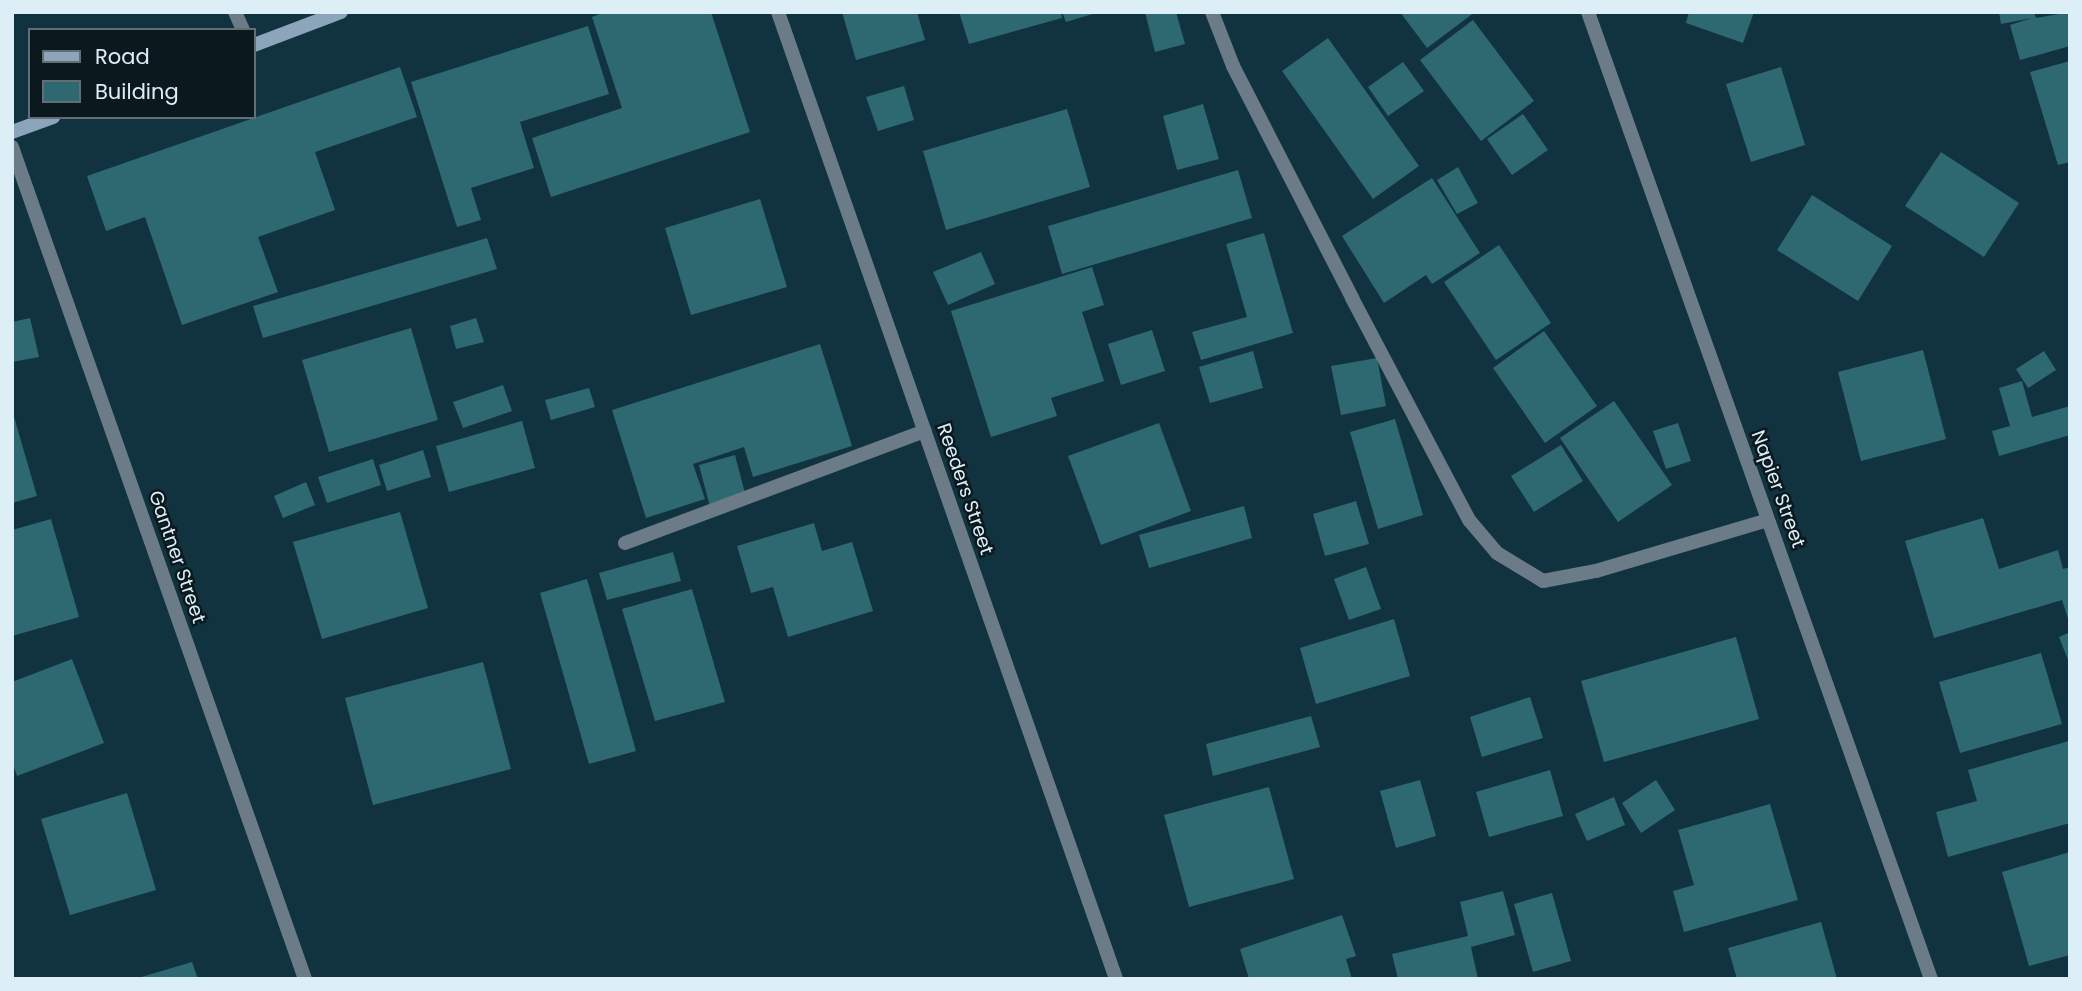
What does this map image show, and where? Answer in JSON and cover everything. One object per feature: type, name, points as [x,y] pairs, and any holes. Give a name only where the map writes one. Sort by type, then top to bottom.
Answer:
[{"type":"street","points":[[235,12],[242,28]]},
{"type":"street","points":[[256,44],[341,12]]},
{"type":"street","name":"Reeders Street","points":[[778,12],[1116,979]]},
{"type":"street","points":[[1212,12],[1233,66],[1391,372],[1469,520],[1497,553],[1543,580],[1596,571],[1768,520]]},
{"type":"street","name":"Napier Street","points":[[1588,12],[1931,979]]},
{"type":"street","points":[[12,132],[48,119]]},
{"type":"street","name":"Gantner Street","points":[[12,147],[305,979]]},
{"type":"street","points":[[625,543],[925,431]]},
{"type":"building","points":[[605,12],[711,12],[750,132],[551,197],[532,138],[622,108],[592,17]]},
{"type":"building","points":[[842,12],[917,12],[925,40],[856,60]]},
{"type":"building","points":[[959,12],[1061,12],[1062,18],[969,44]]},
{"type":"building","points":[[1062,12],[1096,12],[1096,13],[1066,22]]},
{"type":"building","points":[[1145,12],[1176,12],[1185,44],[1155,52]]},
{"type":"building","points":[[1400,12],[1475,12],[1427,48]]},
{"type":"building","points":[[1689,12],[1754,12],[1743,43],[1686,23]]},
{"type":"building","points":[[1999,12],[2034,12],[2036,18],[2070,12],[2070,46],[2020,60],[2010,25],[2032,18],[2001,24]]},
{"type":"building","points":[[1473,20],[1534,101],[1481,141],[1420,60]]},
{"type":"building","points":[[588,26],[609,94],[520,122],[534,168],[471,188],[481,220],[457,227],[411,82]]},
{"type":"building","points":[[1328,38],[1419,166],[1373,199],[1282,71]]},
{"type":"building","points":[[2070,61],[2070,162],[2058,165],[2030,72]]},
{"type":"building","points":[[1403,62],[1424,91],[1388,116],[1368,87]]},
{"type":"building","points":[[400,67],[417,117],[315,152],[335,210],[258,237],[278,292],[182,325],[145,217],[106,231],[87,176]]},
{"type":"building","points":[[1781,67],[1805,145],[1751,162],[1726,84]]},
{"type":"building","points":[[904,86],[914,120],[878,131],[866,97]]},
{"type":"building","points":[[1203,104],[1219,159],[1177,170],[1163,116]]},
{"type":"building","points":[[1067,109],[1090,187],[946,230],[923,151]]},
{"type":"building","points":[[1523,114],[1548,150],[1512,175],[1487,139]]},
{"type":"building","points":[[1941,152],[2019,203],[1984,257],[1905,206]]},
{"type":"building","points":[[1458,167],[1478,203],[1457,214],[1437,180]]},
{"type":"building","points":[[1238,170],[1252,218],[1062,274],[1048,226]]},
{"type":"building","points":[[1432,178],[1480,253],[1432,284],[1426,275],[1384,303],[1342,236]]},
{"type":"building","points":[[1812,195],[1892,246],[1858,301],[1777,250]]},
{"type":"building","points":[[760,199],[787,287],[691,315],[665,228]]},
{"type":"building","points":[[1264,233],[1293,333],[1201,360],[1192,332],[1247,317],[1226,244]]},
{"type":"building","points":[[487,238],[497,269],[263,338],[253,306]]},
{"type":"building","points":[[1499,245],[1551,323],[1496,360],[1444,282]]},
{"type":"building","points":[[981,252],[995,284],[948,305],[933,272]]},
{"type":"building","points":[[1092,267],[1104,305],[1082,312],[1104,381],[1051,398],[1057,416],[991,437],[951,311]]},
{"type":"building","points":[[30,318],[39,357],[12,362],[12,322]]},
{"type":"building","points":[[476,318],[484,342],[456,349],[450,326]]},
{"type":"building","points":[[411,328],[438,420],[329,452],[302,360]]},
{"type":"building","points":[[1152,330],[1165,371],[1121,385],[1108,344]]},
{"type":"building","points":[[1544,331],[1597,406],[1545,443],[1493,368]]},
{"type":"building","points":[[820,344],[852,446],[753,477],[744,447],[693,464],[705,499],[646,518],[612,410]]},
{"type":"building","points":[[1923,350],[1946,439],[1861,461],[1838,372]]},
{"type":"building","points":[[1253,351],[1263,388],[1210,403],[1199,367]]},
{"type":"building","points":[[2044,351],[2056,370],[2028,388],[2016,369]]},
{"type":"building","points":[[1377,358],[1386,406],[1341,415],[1331,366]]},
{"type":"building","points":[[2022,381],[2032,417],[2070,406],[2070,435],[1999,456],[1992,431],[2010,426],[1999,388]]},
{"type":"building","points":[[503,385],[512,411],[463,428],[453,402]]},
{"type":"building","points":[[589,388],[595,407],[551,420],[545,400]]},
{"type":"building","points":[[1614,401],[1672,485],[1618,522],[1560,438]]},
{"type":"building","points":[[12,410],[37,496],[12,503]]},
{"type":"building","points":[[1395,419],[1423,515],[1378,529],[1350,432]]},
{"type":"building","points":[[522,421],[535,468],[449,492],[436,446]]},
{"type":"building","points":[[1159,423],[1191,511],[1101,545],[1068,456]]},
{"type":"building","points":[[1678,423],[1691,461],[1666,469],[1653,431]]},
{"type":"building","points":[[1561,445],[1583,481],[1534,512],[1511,476]]},
{"type":"building","points":[[423,450],[431,477],[387,491],[379,465]]},
{"type":"building","points":[[735,455],[746,497],[710,507],[699,465]]},
{"type":"building","points":[[373,459],[381,485],[327,503],[318,477]]},
{"type":"building","points":[[306,482],[315,505],[283,518],[274,496]]},
{"type":"building","points":[[1356,501],[1369,544],[1325,556],[1313,514]]},
{"type":"building","points":[[1244,506],[1252,538],[1149,568],[1139,535]]},
{"type":"building","points":[[400,512],[428,608],[322,639],[293,542]]},
{"type":"building","points":[[1983,518],[1999,569],[2058,550],[2063,569],[2070,567],[2070,625],[2062,600],[1934,638],[1905,541]]},
{"type":"building","points":[[51,519],[79,617],[12,636],[12,530]]},
{"type":"building","points":[[814,523],[822,551],[852,542],[873,611],[788,637],[773,587],[751,593],[737,546]]},
{"type":"building","points":[[673,552],[681,581],[607,600],[599,573]]},
{"type":"building","points":[[1366,567],[1381,609],[1349,620],[1334,579]]},
{"type":"building","points":[[587,579],[636,751],[589,764],[540,593]]},
{"type":"building","points":[[692,589],[725,702],[655,721],[622,609]]},
{"type":"building","points":[[1394,619],[1410,676],[1316,704],[1300,648]]},
{"type":"building","points":[[2070,632],[2070,665],[2059,637]]},
{"type":"building","points":[[1736,637],[1759,719],[1604,762],[1581,681]]},
{"type":"building","points":[[2041,653],[2062,724],[1960,753],[1939,682]]},
{"type":"building","points":[[72,659],[104,743],[17,776],[12,762],[12,682]]},
{"type":"building","points":[[483,662],[511,769],[373,805],[345,698]]},
{"type":"building","points":[[1530,697],[1543,738],[1482,757],[1470,717]]},
{"type":"building","points":[[1311,716],[1320,747],[1213,776],[1206,744]]},
{"type":"building","points":[[2069,741],[2070,823],[1948,857],[1936,812],[1977,801],[1968,770]]},
{"type":"building","points":[[1550,770],[1563,816],[1489,837],[1476,792]]},
{"type":"building","points":[[1420,780],[1436,836],[1396,848],[1380,791]]},
{"type":"building","points":[[1656,780],[1675,810],[1641,833],[1622,803]]},
{"type":"building","points":[[1269,787],[1294,879],[1189,907],[1164,815]]},
{"type":"building","points":[[127,793],[156,890],[70,915],[41,819]]},
{"type":"building","points":[[1614,797],[1625,825],[1587,841],[1575,814]]},
{"type":"building","points":[[1770,804],[1798,900],[1684,932],[1673,891],[1694,885],[1678,830]]},
{"type":"building","points":[[2070,852],[2070,955],[2029,966],[2002,872]]},
{"type":"building","points":[[1503,891],[1515,935],[1471,947],[1478,979],[1398,979],[1392,954],[1468,936],[1460,902]]},
{"type":"building","points":[[1552,893],[1571,961],[1533,972],[1514,904]]},
{"type":"building","points":[[1342,915],[1356,956],[1346,959],[1352,979],[1249,979],[1240,949]]},
{"type":"building","points":[[1821,922],[1837,979],[1737,979],[1728,948]]},
{"type":"building","points":[[192,962],[198,979],[138,978]]}]
